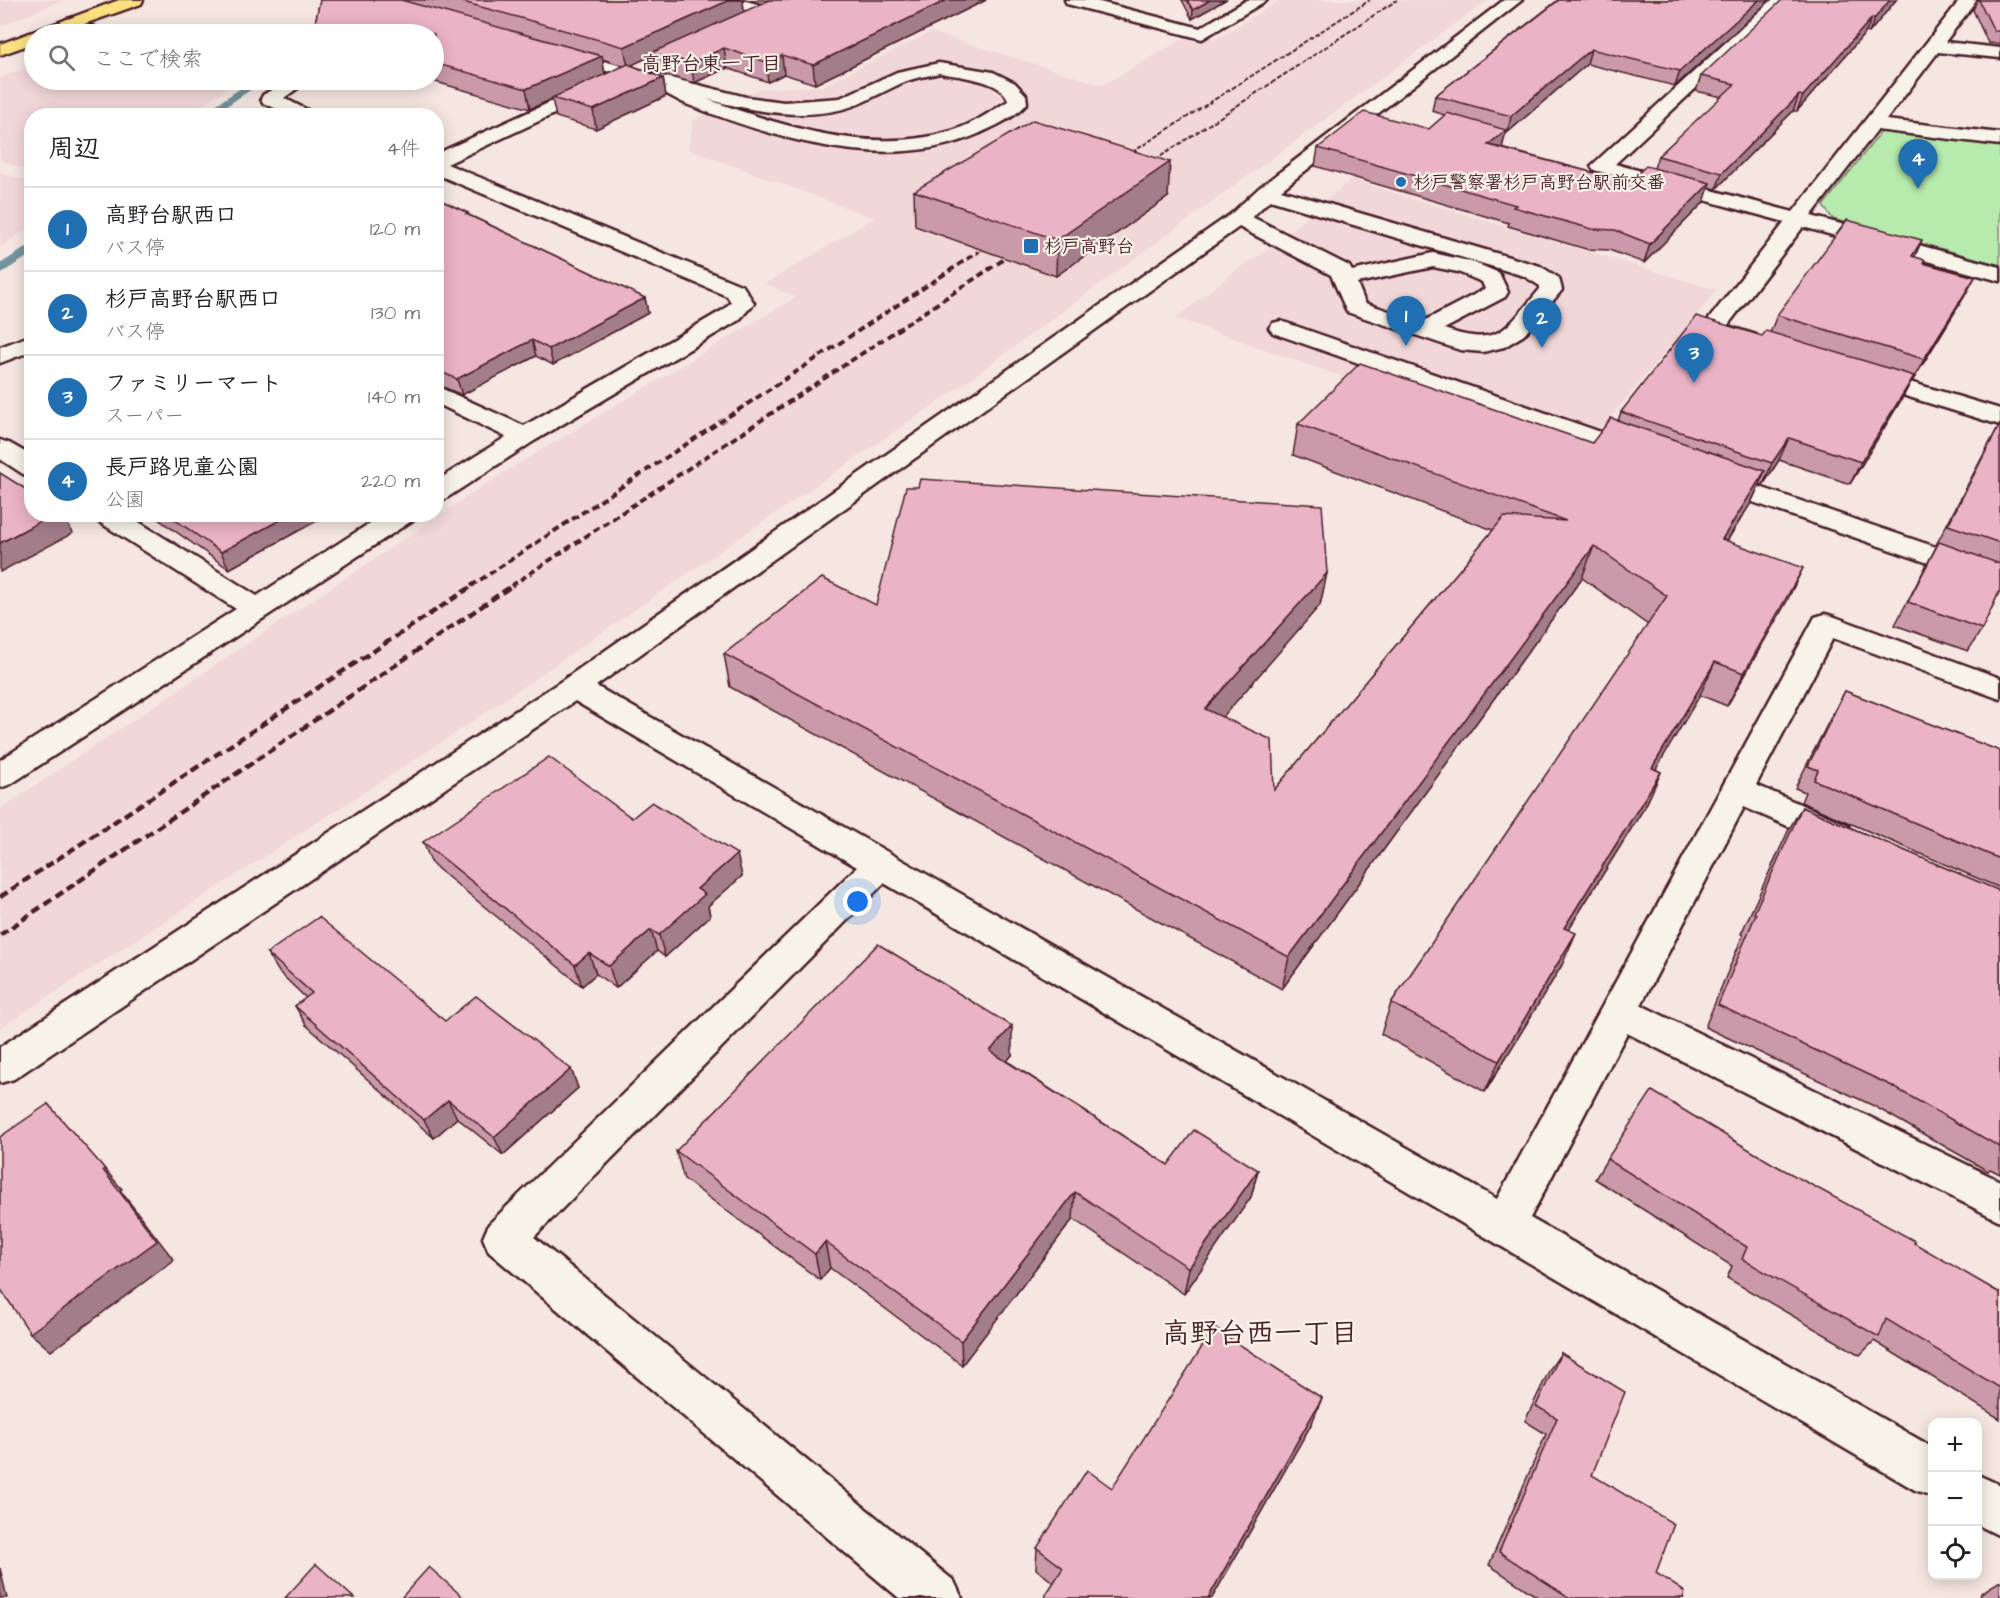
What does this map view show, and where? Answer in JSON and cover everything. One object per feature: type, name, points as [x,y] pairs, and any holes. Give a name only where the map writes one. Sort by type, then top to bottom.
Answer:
[{"type":"highway","points":[[68,24],[135,0]]},
{"type":"highway","points":[[0,50],[24,41]]},
{"type":"street","points":[[724,0],[766,12]]},
{"type":"street","points":[[1073,0],[1202,34],[1259,0]]},
{"type":"street","points":[[0,1066],[574,687],[1238,218],[1266,192],[1514,0]]},
{"type":"street","points":[[1782,0],[1601,166],[2000,274]]},
{"type":"street","points":[[1768,346],[1713,329],[1969,0]]},
{"type":"street","points":[[745,21],[784,4]]},
{"type":"street","points":[[1933,46],[2000,53]]},
{"type":"street","points":[[548,51],[627,74]]},
{"type":"street","points":[[444,158],[627,74],[654,71],[762,106],[807,108],[846,102],[903,76],[939,68],[962,70],[987,76],[1009,87],[1017,96],[1018,103],[1007,111],[942,142],[886,147],[850,144],[800,135],[679,96],[654,71]]},
{"type":"street","points":[[284,90],[270,99],[291,108]]},
{"type":"street","points":[[846,102],[837,112],[835,126],[840,138],[850,144]]},
{"type":"street","points":[[1872,124],[2000,139]]},
{"type":"street","points":[[444,170],[735,291],[743,303],[731,315],[525,436],[444,488]]},
{"type":"street","points":[[1266,192],[1532,270],[1551,283],[1551,290],[1500,343],[1485,346],[1468,345],[1355,307],[1343,275]]},
{"type":"street","points":[[1238,218],[1343,275],[1433,260],[1465,267],[1491,278],[1497,292],[1424,330]]},
{"type":"street","points":[[1343,275],[1416,236]]},
{"type":"street","points":[[1281,328],[2000,579]]},
{"type":"street","points":[[0,356],[24,346]]},
{"type":"street","points":[[1845,370],[2000,417]]},
{"type":"street","points":[[444,397],[525,436]]},
{"type":"street","points":[[0,448],[24,463]]},
{"type":"street","points":[[119,522],[255,608]]},
{"type":"street","points":[[0,776],[390,522]]},
{"type":"street","points":[[1505,1225],[1825,624],[2000,689]]},
{"type":"street","points":[[574,687],[1930,1472]]},
{"type":"street","points":[[1736,790],[1863,846]]},
{"type":"street","points":[[882,864],[504,1238],[937,1598]]},
{"type":"street","points":[[1619,1012],[2000,1203]]},
{"type":"street","points":[[1982,1502],[2000,1512]]},
{"type":"shaded area","points":[[0,0],[64,0],[0,26]]},
{"type":"shaded area","points":[[1280,0],[1488,0],[955,390],[451,736],[0,1028],[0,809],[430,522],[444,522],[444,512],[500,475],[796,297],[765,284],[874,218],[688,149],[694,120],[759,89],[823,86],[931,32],[1103,85],[1185,38],[1218,38]]},
{"type":"shaded area","points":[[24,69],[24,90],[224,90],[198,108],[24,108],[24,169],[0,160],[0,78]]},
{"type":"shaded area","points":[[0,172],[24,180],[24,231],[0,247]]},
{"type":"shaded area","points":[[1360,172],[1371,186],[1717,290],[1576,459],[1176,318],[1239,268],[1265,252]]},
{"type":"green space","points":[[1895,130],[2000,143],[2000,265],[1833,219],[1823,206],[1881,132]]},
{"type":"building","points":[[320,0],[401,0],[602,56],[526,89],[444,66],[444,24],[315,24]]},
{"type":"building","points":[[456,0],[730,0],[624,47]]},
{"type":"building","points":[[770,0],[947,0],[813,65],[782,55],[766,62],[724,48],[691,63],[651,53]]},
{"type":"building","points":[[1187,0],[1210,0],[1193,10]]},
{"type":"building","points":[[1559,0],[1759,0],[1680,71],[1591,49],[1511,116],[1435,96]]},
{"type":"building","points":[[1782,0],[1890,0],[1803,96],[1799,95],[1722,173],[1658,156],[1735,84],[1701,76]]},
{"type":"building","points":[[1979,0],[2000,0],[2000,31],[1994,31]]},
{"type":"building","points":[[628,64],[663,78],[593,110],[552,98]]},
{"type":"building","points":[[1364,112],[1429,129],[1447,113],[1506,130],[1488,145],[1628,182],[1646,166],[1710,183],[1650,244],[1615,230],[1592,229],[1318,148]]},
{"type":"building","points":[[1033,120],[1170,162],[1057,240],[914,191]]},
{"type":"building","points":[[444,202],[645,298],[549,349],[532,340],[457,379],[444,373]]},
{"type":"building","points":[[1847,220],[1922,240],[1912,256],[1925,260],[1923,263],[1975,277],[1924,359],[1777,315]]},
{"type":"building","points":[[1696,316],[1762,336],[1766,331],[1914,376],[1861,462],[1789,438],[1772,463],[1621,412]]},
{"type":"building","points":[[1360,363],[1592,443],[1611,418],[1765,471],[1722,539],[1803,568],[1744,673],[1715,662],[1652,768],[1661,772],[1564,928],[1576,933],[1499,1061],[1391,1003],[1667,596],[1594,546],[1289,957],[724,654],[822,578],[876,605],[906,487],[918,487],[920,479],[1322,505],[1327,573],[1205,709],[1272,740],[1274,790],[1504,517],[1566,521],[1298,424]]},
{"type":"building","points":[[2000,424],[2000,543],[1948,525]]},
{"type":"building","points":[[0,473],[24,488],[24,522],[39,522],[0,543]]},
{"type":"building","points":[[178,522],[276,522],[221,552]]},
{"type":"building","points":[[1939,542],[2000,564],[2000,590],[1982,629],[1908,602]]},
{"type":"building","points":[[1845,691],[2000,751],[2000,859],[1814,780],[1818,770],[1808,766]]},
{"type":"building","points":[[549,757],[632,818],[652,802],[737,854],[697,889],[705,894],[659,935],[651,930],[609,966],[589,953],[575,965],[423,842]]},
{"type":"building","points":[[1802,807],[2000,891],[2000,1147],[1890,1085],[1718,1005],[1756,914],[1754,913]]},
{"type":"building","points":[[319,917],[445,1021],[476,996],[571,1069],[494,1137],[448,1100],[424,1120],[295,1006],[312,993],[267,953]]},
{"type":"building","points":[[878,944],[1012,1026],[990,1051],[1168,1165],[1194,1130],[1258,1170],[1189,1268],[1075,1192],[961,1341],[825,1242],[815,1254],[676,1151]]},
{"type":"building","points":[[1652,1091],[1773,1164],[1915,1241],[1914,1243],[2000,1293],[2000,1388],[1886,1319],[1879,1337],[1742,1259],[1747,1247],[1607,1159]]},
{"type":"building","points":[[48,1104],[105,1169],[103,1170],[157,1241],[30,1333],[0,1288],[0,1137]]},
{"type":"building","points":[[1214,1328],[1322,1398],[1208,1598],[1047,1598],[1045,1596],[1063,1568],[1037,1548],[1087,1470],[1112,1488]]},
{"type":"building","points":[[1561,1353],[1625,1392],[1592,1475],[1674,1524],[1656,1573],[1685,1592],[1683,1598],[1570,1598],[1499,1552],[1557,1418],[1536,1406]]},
{"type":"building","points":[[316,1564],[354,1598],[285,1598]]},
{"type":"building","points":[[429,1567],[464,1598],[401,1598]]},
{"type":"waterway","points":[[216,108],[244,90]]},
{"type":"waterway","points":[[0,270],[24,254]]},
{"type":"railway","points":[[1120,160],[1370,0]]},
{"type":"railway","points":[[1143,168],[1397,0]]},
{"type":"railway","points":[[976,254],[997,240]]},
{"type":"railway","points":[[1013,254],[1020,249]]},
{"type":"railway","points":[[471,586],[978,252]]},
{"type":"railway","points":[[511,586],[1015,252]]},
{"type":"railway","points":[[0,897],[474,585]]},
{"type":"railway","points":[[0,935],[513,585]]},
{"type":"place","name":"杉戸警察署杉戸高野台駅前交番","points":[[1401,182]]},
{"type":"place","name":"長戸路児童公園","points":[[1918,189]]},
{"type":"place","name":"杉戸高野台","points":[[1031,246]]},
{"type":"place","name":"高野台駅西口","points":[[1406,346]]},
{"type":"place","name":"杉戸高野台駅西口","points":[[1542,348]]},
{"type":"place","name":"ファミリーマート","points":[[1694,383]]},
{"type":"district","name":"高野台東一丁目","points":[[711,63]]},
{"type":"district","name":"高野台西一丁目","points":[[1260,1332]]}]
